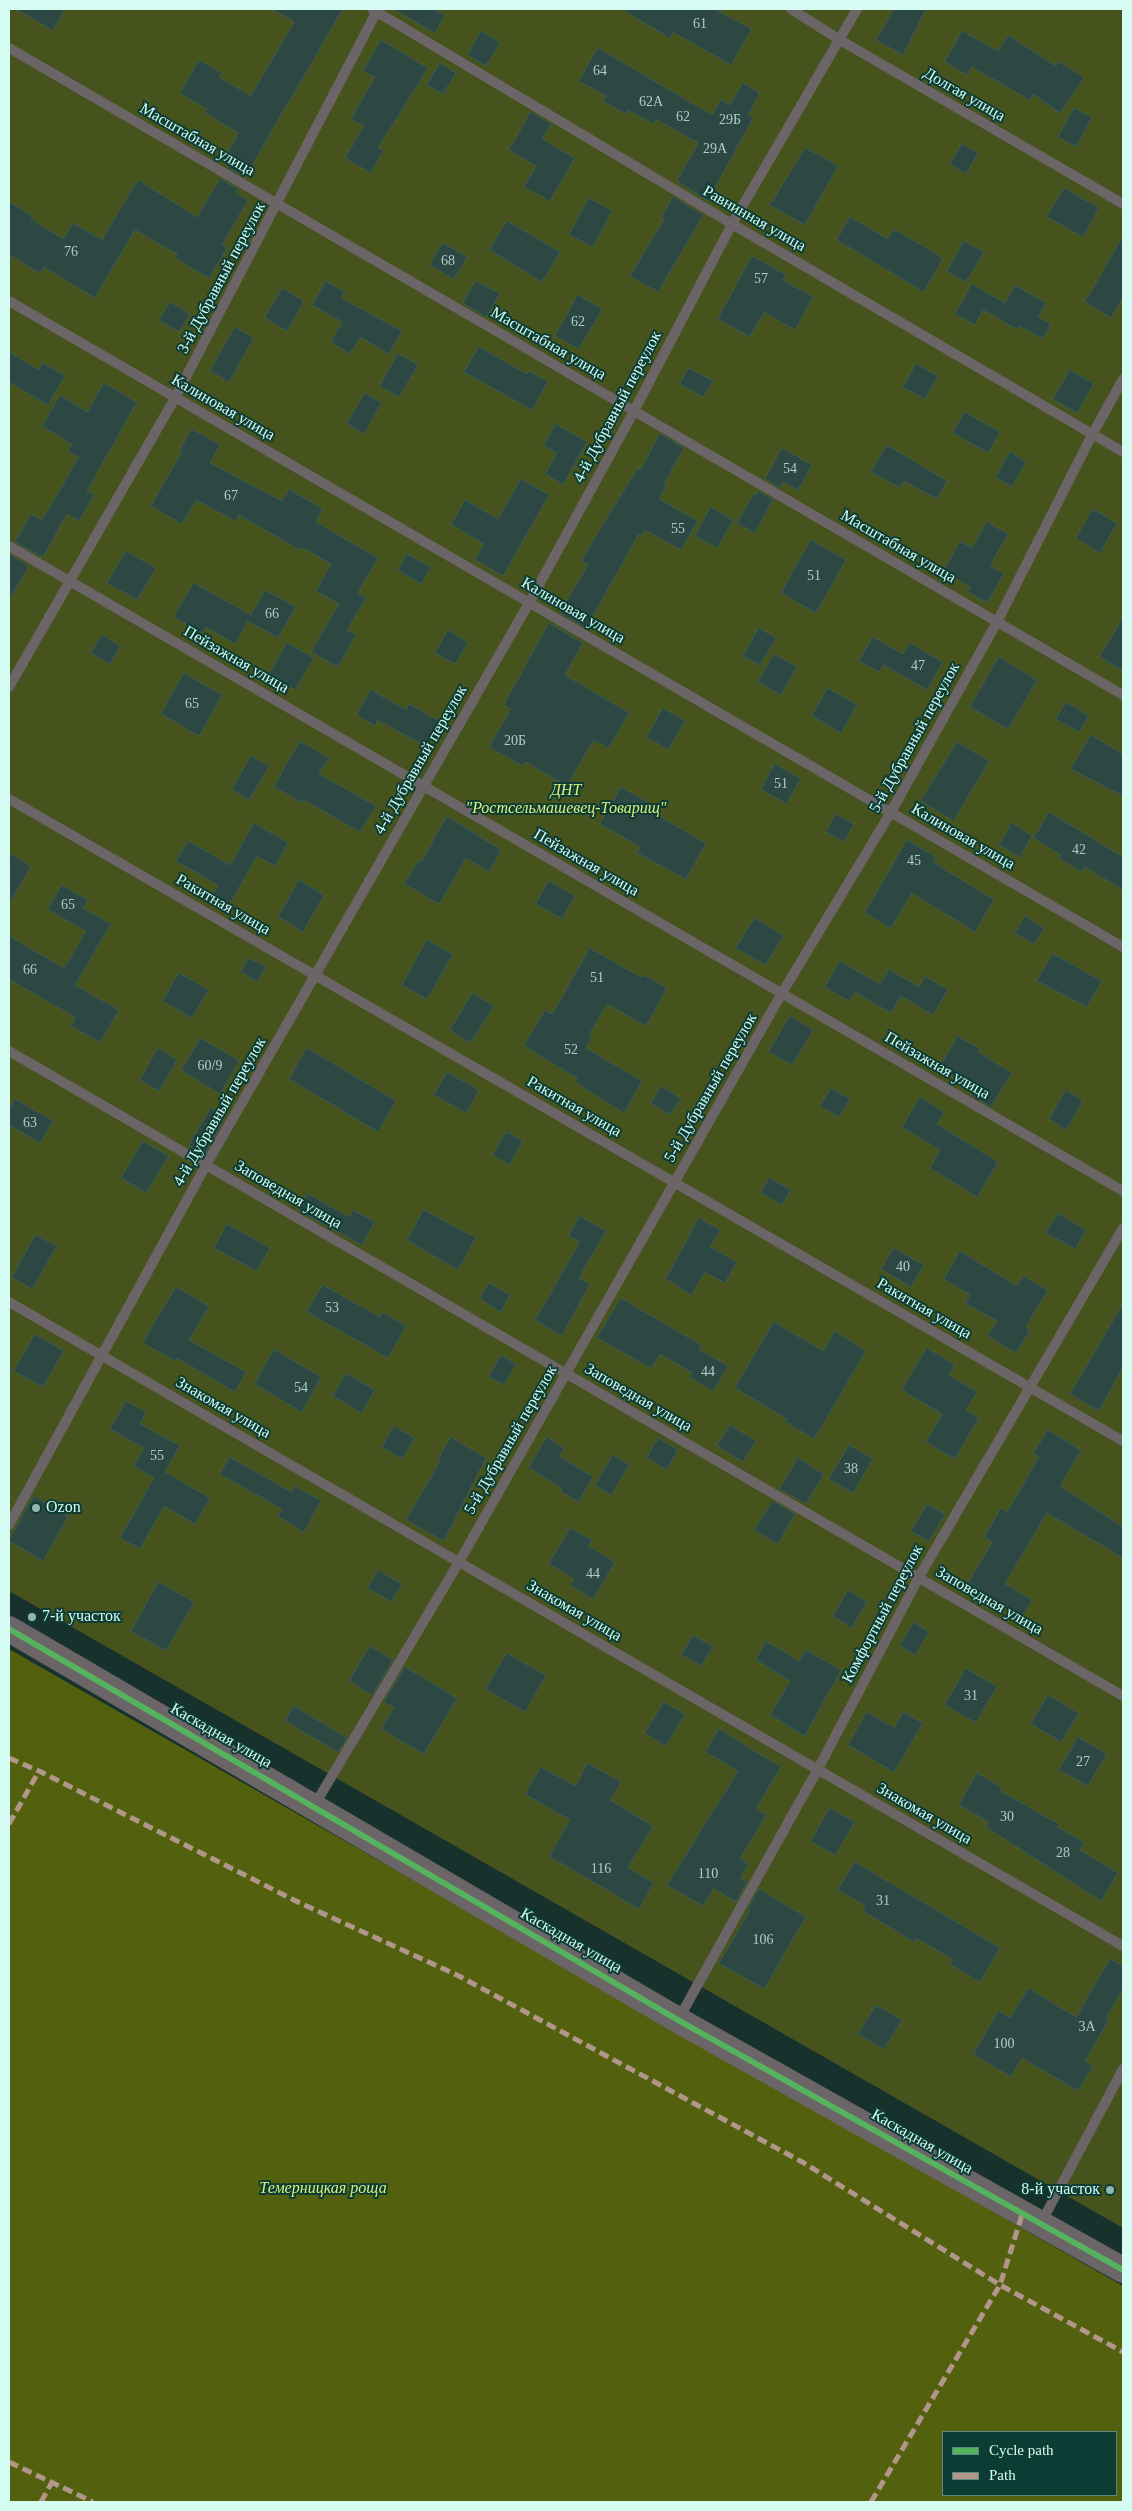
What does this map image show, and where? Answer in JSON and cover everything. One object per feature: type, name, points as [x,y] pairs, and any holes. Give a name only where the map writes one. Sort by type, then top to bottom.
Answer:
[{"type":"street","name":"Каскадная улица","points":[[9,1629],[678,2020],[1123,2270]]},
{"type":"lane","name":"Долгая улица","points":[[791,9],[840,40],[1123,204]]},
{"type":"lane","name":"4-й Дубравный переулок","points":[[9,1525],[206,1165],[529,603],[634,411],[732,224],[857,9]]},
{"type":"lane","name":"3-й Дубравный переулок","points":[[9,687],[175,398],[278,204],[375,10]]},
{"type":"lane","name":"Равнинная улица","points":[[375,10],[732,224],[1123,452]]},
{"type":"lane","name":"Масштабная улица","points":[[9,48],[1123,695]]},
{"type":"lane","name":"Калиновая улица","points":[[9,301],[1123,947]]},
{"type":"lane","name":"5-й Дубравный переулок","points":[[314,1806],[459,1562],[782,994],[891,812],[996,622],[1123,378]]},
{"type":"lane","name":"Пейзажная улица","points":[[9,546],[1123,1191]]},
{"type":"lane","name":"Ракитная улица","points":[[9,799],[1123,1441]]},
{"type":"lane","name":"Заповедная улица","points":[[9,1051],[1123,1696]]},
{"type":"lane","name":"Комфортный переулок","points":[[678,2020],[818,1770],[919,1577],[1123,1228]]},
{"type":"lane","name":"Знакомая улица","points":[[9,1302],[1123,1946]]},
{"type":"lane","points":[[1040,2225],[1123,2069]]},
{"type":"green space","name":"ДНТ \"Ростсельмашевец-Товарищ\"","points":[[9,9],[1123,9],[1123,2228],[9,1591]]},
{"type":"green space","name":"Темерницкая роща","points":[[9,1649],[1123,2286],[1123,2502],[9,2502]]},
{"type":"building","points":[[16,9],[65,9],[53,30]]},
{"type":"building","points":[[272,9],[343,9],[245,177],[227,167],[234,155],[228,152],[239,133],[205,113],[207,109],[180,93],[199,60],[222,73],[219,77],[251,96],[294,22]]},
{"type":"building","points":[[394,9],[434,9],[445,15],[435,33]]},
{"type":"building","points":[[622,9],[714,9],[752,29],[731,65],[673,32],[670,38]]},
{"type":"building","points":[[894,9],[926,9],[903,55],[876,40]]},
{"type":"building","points":[[481,31],[500,42],[486,66],[468,55]]},
{"type":"building","points":[[962,31],[998,51],[1008,35],[1056,66],[1059,61],[1084,78],[1060,113],[1033,94],[1030,100],[972,67],[967,75],[945,62]]},
{"type":"building","points":[[381,40],[428,68],[378,148],[383,151],[371,173],[345,158],[364,126],[351,119],[375,77],[363,71]]},
{"type":"building","points":[[598,48],[712,115],[721,100],[730,105],[743,83],[760,93],[748,115],[753,118],[708,201],[677,181],[698,143],[656,119],[653,124],[628,110],[626,114],[603,101],[606,96],[579,81]]},
{"type":"building","points":[[440,63],[456,73],[443,94],[427,85]]},
{"type":"building","points":[[1074,108],[1092,118],[1076,147],[1058,137]]},
{"type":"building","points":[[531,112],[551,124],[542,139],[575,158],[550,201],[524,187],[536,166],[509,150]]},
{"type":"building","points":[[962,144],[978,153],[966,174],[950,164]]},
{"type":"building","points":[[806,148],[838,166],[805,225],[770,205]]},
{"type":"building","points":[[220,179],[238,189],[236,193],[248,200],[222,245],[227,248],[209,278],[175,258],[177,254],[135,230],[95,298],[44,267],[40,273],[9,255],[9,202],[33,216],[31,219],[64,239],[73,223],[102,240],[138,180],[197,217]]},
{"type":"building","points":[[1064,188],[1099,208],[1083,237],[1047,217]]},
{"type":"building","points":[[673,197],[703,215],[658,292],[630,276],[664,219],[662,217]]},
{"type":"building","points":[[589,198],[612,211],[593,247],[569,235]]},
{"type":"building","points":[[850,217],[888,239],[894,229],[943,258],[924,292],[837,240]]},
{"type":"building","points":[[507,221],[560,252],[542,282],[490,250]]},
{"type":"building","points":[[1123,237],[1123,297],[1111,318],[1085,302]]},
{"type":"building","points":[[964,241],[984,252],[966,282],[947,271]]},
{"type":"building","points":[[443,243],[467,257],[454,279],[430,265]]},
{"type":"building","points":[[752,256],[786,275],[783,280],[813,297],[795,330],[764,312],[750,337],[718,319]]},
{"type":"building","points":[[326,281],[345,292],[341,298],[402,331],[389,354],[360,337],[350,354],[331,342],[342,322],[312,305]]},
{"type":"building","points":[[476,281],[500,294],[486,317],[463,303]]},
{"type":"building","points":[[972,284],[1005,303],[1015,285],[1046,303],[1038,317],[1051,324],[1043,339],[1019,326],[1017,329],[983,310],[975,325],[955,314]]},
{"type":"building","points":[[282,288],[304,301],[287,331],[265,318]]},
{"type":"building","points":[[578,295],[602,309],[579,349],[555,336]]},
{"type":"building","points":[[170,302],[190,314],[179,332],[159,320]]},
{"type":"building","points":[[235,327],[254,338],[229,382],[210,371]]},
{"type":"building","points":[[479,347],[527,374],[529,371],[548,382],[532,410],[464,372]]},
{"type":"building","points":[[9,352],[39,370],[43,363],[65,376],[48,405],[9,382]]},
{"type":"building","points":[[398,353],[418,365],[399,397],[380,386]]},
{"type":"building","points":[[916,364],[938,376],[925,399],[903,387]]},
{"type":"building","points":[[689,368],[713,381],[703,397],[680,384]]},
{"type":"building","points":[[1070,370],[1094,384],[1077,413],[1053,399]]},
{"type":"building","points":[[104,383],[137,402],[87,491],[94,495],[79,521],[67,514],[43,557],[15,542],[31,514],[42,520],[79,457],[68,451],[72,444],[42,426],[60,395],[87,412]]},
{"type":"building","points":[[365,393],[382,403],[364,434],[347,424]]},
{"type":"building","points":[[965,412],[1000,432],[988,453],[953,433]]},
{"type":"building","points":[[556,424],[587,442],[563,485],[545,474],[557,453],[544,446]]},
{"type":"building","points":[[192,429],[220,445],[210,463],[282,501],[289,489],[323,509],[316,522],[378,558],[358,593],[366,598],[347,630],[356,635],[338,667],[311,652],[339,604],[316,591],[331,564],[302,547],[300,550],[239,515],[235,521],[196,500],[182,524],[151,506],[182,451],[180,450]]},
{"type":"building","points":[[660,434],[684,448],[664,484],[667,485],[659,499],[698,521],[681,550],[645,530],[641,536],[639,534],[586,628],[560,613],[588,564],[581,561],[637,469],[640,470]]},
{"type":"building","points":[[887,445],[947,481],[937,499],[904,481],[900,488],[871,472]]},
{"type":"building","points":[[782,448],[812,465],[798,490],[783,482],[780,488],[765,479]]},
{"type":"building","points":[[1010,452],[1026,462],[1012,487],[996,477]]},
{"type":"building","points":[[521,479],[549,495],[503,576],[475,560],[484,544],[451,524],[465,500],[498,519]]},
{"type":"building","points":[[758,491],[773,500],[755,533],[737,523],[754,494],[756,495]]},
{"type":"building","points":[[711,507],[733,520],[717,548],[695,536]]},
{"type":"building","points":[[1093,509],[1117,524],[1100,553],[1076,538]]},
{"type":"building","points":[[987,522],[1008,534],[990,566],[1004,574],[987,603],[968,592],[970,587],[943,571],[960,541],[972,548]]},
{"type":"building","points":[[811,540],[846,560],[816,613],[781,593]]},
{"type":"building","points":[[126,551],[156,568],[137,600],[107,583]]},
{"type":"building","points":[[9,554],[29,566],[9,600]]},
{"type":"building","points":[[407,554],[431,567],[421,584],[398,570]]},
{"type":"building","points":[[194,583],[251,615],[265,590],[296,607],[278,638],[248,621],[235,644],[206,627],[202,633],[174,617]]},
{"type":"building","points":[[1123,617],[1123,671],[1100,657]]},
{"type":"building","points":[[549,623],[583,643],[565,675],[629,713],[609,748],[594,740],[567,786],[526,762],[523,766],[489,747],[511,709],[504,705]]},
{"type":"building","points":[[759,628],[776,638],[760,665],[743,656]]},
{"type":"building","points":[[448,630],[468,642],[455,664],[435,653]]},
{"type":"building","points":[[102,635],[120,646],[110,664],[91,653]]},
{"type":"building","points":[[873,637],[903,654],[910,643],[943,662],[927,690],[884,665],[879,672],[859,661]]},
{"type":"building","points":[[287,643],[314,658],[295,690],[269,675]]},
{"type":"building","points":[[774,654],[797,667],[781,695],[758,682]]},
{"type":"building","points":[[999,657],[1037,680],[1008,729],[970,707]]},
{"type":"building","points":[[184,673],[222,695],[199,736],[161,714]]},
{"type":"building","points":[[828,688],[857,705],[841,733],[812,716]]},
{"type":"building","points":[[371,690],[406,710],[409,704],[441,722],[427,747],[378,720],[375,726],[357,715]]},
{"type":"building","points":[[1066,702],[1089,716],[1079,732],[1056,719]]},
{"type":"building","points":[[663,708],[685,721],[668,750],[647,737]]},
{"type":"building","points":[[1091,735],[1123,754],[1123,796],[1071,769]]},
{"type":"building","points":[[300,741],[329,758],[319,774],[376,806],[360,832],[304,800],[302,803],[274,787]]},
{"type":"building","points":[[957,742],[989,761],[954,821],[921,801]]},
{"type":"building","points":[[251,756],[269,766],[249,800],[232,790]]},
{"type":"building","points":[[775,764],[801,779],[786,804],[761,789]]},
{"type":"building","points":[[621,787],[649,803],[646,808],[706,844],[686,879],[637,853],[640,847],[600,824]]},
{"type":"building","points":[[1049,812],[1123,857],[1123,890],[1085,867],[1082,872],[1059,858],[1061,855],[1034,838]]},
{"type":"building","points":[[836,814],[854,824],[844,842],[826,832]]},
{"type":"building","points":[[447,816],[501,850],[489,872],[466,858],[439,904],[404,884],[418,861],[421,862]]},
{"type":"building","points":[[254,823],[288,843],[275,866],[257,856],[228,907],[211,897],[218,885],[176,861],[188,841],[230,865]]},
{"type":"building","points":[[1012,823],[1032,836],[1020,857],[999,845]]},
{"type":"building","points":[[907,840],[936,857],[933,862],[994,900],[975,932],[912,893],[891,928],[865,913]]},
{"type":"building","points":[[9,853],[31,866],[9,904]]},
{"type":"building","points":[[299,880],[324,895],[303,932],[278,917]]},
{"type":"building","points":[[549,881],[575,896],[562,919],[536,904]]},
{"type":"building","points":[[62,885],[88,900],[83,908],[111,924],[75,985],[119,1010],[100,1042],[71,1026],[76,1018],[9,979],[9,936],[64,968],[86,931],[48,910]]},
{"type":"building","points":[[1025,916],[1044,928],[1034,944],[1015,933]]},
{"type":"building","points":[[755,918],[784,936],[765,965],[736,948]]},
{"type":"building","points":[[427,940],[453,954],[427,999],[402,985]]},
{"type":"building","points":[[590,948],[642,978],[644,975],[667,988],[646,1026],[607,1004],[589,1035],[592,1037],[586,1048],[642,1081],[624,1113],[575,1082],[577,1078],[524,1046],[545,1010],[552,1014]]},
{"type":"building","points":[[1053,954],[1102,981],[1087,1007],[1037,981]]},
{"type":"building","points":[[249,958],[266,967],[257,982],[241,972]]},
{"type":"building","points":[[840,961],[880,984],[889,969],[919,987],[925,976],[948,990],[933,1015],[901,996],[891,1013],[855,992],[849,1001],[825,987]]},
{"type":"building","points":[[179,973],[209,990],[192,1018],[163,1001]]},
{"type":"building","points":[[473,993],[494,1006],[470,1043],[450,1030]]},
{"type":"building","points":[[790,1016],[813,1030],[792,1065],[769,1052]]},
{"type":"building","points":[[958,1036],[980,1049],[978,1052],[1012,1073],[991,1107],[971,1095],[974,1089],[939,1068]]},
{"type":"building","points":[[201,1038],[239,1061],[220,1094],[181,1070]]},
{"type":"building","points":[[158,1048],[177,1060],[159,1091],[140,1080]]},
{"type":"building","points":[[307,1048],[396,1101],[378,1132],[289,1079]]},
{"type":"building","points":[[447,1072],[479,1090],[466,1113],[434,1095]]},
{"type":"building","points":[[661,1086],[681,1098],[670,1115],[651,1104]]},
{"type":"building","points":[[831,1088],[850,1099],[839,1117],[820,1106]]},
{"type":"building","points":[[1066,1090],[1083,1101],[1066,1130],[1049,1119]]},
{"type":"building","points":[[920,1097],[944,1112],[937,1124],[998,1162],[977,1197],[930,1168],[940,1150],[902,1127]]},
{"type":"building","points":[[15,1099],[53,1121],[40,1143],[9,1125],[9,1111]]},
{"type":"building","points":[[211,1108],[225,1117],[205,1154],[189,1145]]},
{"type":"building","points":[[506,1132],[523,1141],[509,1165],[493,1155]]},
{"type":"building","points":[[143,1141],[169,1156],[146,1193],[121,1178]]},
{"type":"building","points":[[769,1178],[791,1190],[782,1205],[761,1193]]},
{"type":"building","points":[[308,1194],[349,1217],[353,1210],[375,1222],[362,1245],[299,1211]]},
{"type":"building","points":[[424,1210],[476,1238],[458,1270],[407,1240]]},
{"type":"building","points":[[1058,1213],[1086,1230],[1075,1249],[1046,1233]]},
{"type":"building","points":[[580,1216],[606,1231],[579,1278],[590,1284],[562,1336],[535,1320],[580,1242],[569,1236]]},
{"type":"building","points":[[699,1218],[720,1230],[710,1247],[737,1262],[725,1283],[705,1272],[691,1295],[666,1279]]},
{"type":"building","points":[[227,1224],[270,1248],[257,1271],[214,1248]]},
{"type":"building","points":[[36,1235],[57,1246],[32,1289],[12,1277]]},
{"type":"building","points":[[894,1248],[924,1265],[911,1287],[881,1269]]},
{"type":"building","points":[[960,1251],[1017,1286],[1023,1276],[1048,1290],[1026,1327],[1030,1330],[1016,1353],[987,1336],[997,1321],[965,1303],[970,1295],[944,1279]]},
{"type":"building","points":[[489,1283],[510,1295],[501,1312],[480,1299]]},
{"type":"building","points":[[323,1285],[380,1317],[382,1312],[406,1326],[388,1358],[307,1312]]},
{"type":"building","points":[[176,1287],[209,1306],[189,1340],[246,1372],[235,1392],[177,1358],[175,1361],[143,1343]]},
{"type":"building","points":[[621,1298],[701,1345],[699,1349],[728,1366],[713,1391],[689,1377],[692,1373],[660,1354],[651,1368],[597,1338]]},
{"type":"building","points":[[1123,1304],[1123,1367],[1099,1411],[1070,1394]]},
{"type":"building","points":[[774,1322],[823,1351],[835,1331],[866,1351],[814,1439],[786,1422],[787,1419],[735,1388]]},
{"type":"building","points":[[35,1334],[64,1351],[43,1387],[14,1371]]},
{"type":"building","points":[[927,1348],[955,1365],[949,1375],[977,1392],[966,1410],[979,1418],[955,1459],[926,1442],[942,1414],[902,1390]]},
{"type":"building","points":[[274,1349],[321,1377],[302,1412],[255,1384]]},
{"type":"building","points":[[501,1355],[516,1364],[504,1385],[489,1377]]},
{"type":"building","points":[[346,1373],[375,1390],[362,1413],[333,1396]]},
{"type":"building","points":[[126,1401],[146,1412],[140,1424],[180,1446],[165,1472],[210,1498],[195,1524],[164,1506],[140,1549],[120,1538],[154,1478],[134,1466],[144,1448],[110,1429]]},
{"type":"building","points":[[730,1425],[756,1441],[743,1462],[717,1446]]},
{"type":"building","points":[[394,1426],[415,1438],[402,1459],[382,1447]]},
{"type":"building","points":[[1048,1430],[1081,1450],[1060,1486],[1123,1527],[1123,1558],[1047,1513],[1005,1584],[1032,1600],[1022,1617],[993,1600],[988,1608],[963,1592],[992,1542],[984,1537],[1001,1508],[1007,1512],[1039,1457],[1033,1454]]},
{"type":"building","points":[[451,1437],[486,1458],[444,1541],[406,1520],[440,1461],[438,1460]]},
{"type":"building","points":[[547,1437],[564,1448],[559,1456],[593,1477],[579,1502],[560,1491],[562,1488],[529,1468]]},
{"type":"building","points":[[658,1438],[678,1450],[667,1470],[647,1458]]},
{"type":"building","points":[[849,1445],[873,1459],[853,1493],[829,1479]]},
{"type":"building","points":[[613,1455],[629,1465],[611,1495],[595,1485]]},
{"type":"building","points":[[230,1457],[291,1492],[295,1486],[321,1501],[304,1532],[277,1516],[282,1509],[220,1474]]},
{"type":"building","points":[[798,1458],[824,1474],[806,1504],[780,1489]]},
{"type":"building","points":[[34,1496],[68,1516],[43,1561],[9,1541]]},
{"type":"building","points":[[773,1501],[795,1514],[778,1544],[754,1530]]},
{"type":"building","points":[[927,1504],[945,1514],[929,1541],[911,1531]]},
{"type":"building","points":[[570,1528],[592,1540],[588,1546],[615,1562],[593,1599],[570,1585],[574,1579],[549,1564]]},
{"type":"building","points":[[378,1570],[402,1584],[391,1602],[368,1588]]},
{"type":"building","points":[[159,1582],[194,1602],[166,1651],[131,1631]]},
{"type":"building","points":[[848,1590],[867,1602],[852,1628],[833,1616]]},
{"type":"building","points":[[914,1622],[929,1632],[915,1655],[900,1646]]},
{"type":"building","points":[[693,1635],[713,1647],[701,1666],[682,1655]]},
{"type":"building","points":[[766,1641],[799,1661],[806,1650],[841,1670],[805,1736],[770,1715],[790,1681],[756,1660]]},
{"type":"building","points":[[370,1646],[393,1660],[372,1695],[349,1681]]},
{"type":"building","points":[[507,1653],[546,1676],[525,1712],[486,1689]]},
{"type":"building","points":[[405,1667],[457,1698],[424,1754],[381,1729],[394,1708],[384,1702]]},
{"type":"building","points":[[966,1668],[997,1687],[976,1723],[945,1705]]},
{"type":"building","points":[[1048,1695],[1079,1713],[1061,1742],[1031,1724]]},
{"type":"building","points":[[664,1702],[685,1714],[666,1746],[645,1733]]},
{"type":"building","points":[[294,1706],[347,1738],[338,1752],[285,1721]]},
{"type":"building","points":[[867,1712],[894,1728],[903,1712],[923,1723],[894,1772],[848,1745]]},
{"type":"building","points":[[719,1729],[781,1767],[756,1809],[766,1815],[740,1859],[749,1864],[740,1878],[747,1882],[736,1902],[714,1888],[703,1906],[667,1885],[738,1771],[706,1752]]},
{"type":"building","points":[[1078,1737],[1107,1754],[1088,1786],[1059,1770]]},
{"type":"building","points":[[588,1763],[621,1782],[610,1800],[653,1826],[628,1868],[654,1883],[639,1909],[549,1856],[570,1820],[525,1794],[541,1767],[575,1786]]},
{"type":"building","points":[[977,1773],[1002,1788],[1000,1791],[1059,1824],[1057,1827],[1084,1842],[1080,1850],[1118,1873],[1101,1901],[986,1827],[989,1822],[959,1805]]},
{"type":"building","points":[[830,1808],[855,1822],[835,1855],[811,1841]]},
{"type":"building","points":[[855,1862],[1000,1948],[980,1982],[950,1964],[953,1960],[916,1938],[914,1942],[863,1911],[866,1906],[838,1890]]},
{"type":"building","points":[[759,1889],[806,1917],[764,1989],[719,1963],[750,1910],[748,1909]]},
{"type":"building","points":[[1110,1959],[1123,1966],[1123,1989],[1106,2018],[1109,2020],[1085,2061],[1093,2066],[1078,2091],[1022,2058],[1011,2077],[973,2054],[998,2011],[1010,2018],[1028,1988],[1076,2017]]},
{"type":"building","points":[[876,2005],[902,2020],[884,2049],[858,2034]]},
{"type":"marked path","points":[[9,1758],[39,1771],[298,1902],[459,1976],[804,2163],[1000,2285],[1123,2352]]},
{"type":"marked path","points":[[9,1824],[39,1771]]},
{"type":"marked path","points":[[871,2502],[1000,2285],[1022,2215]]},
{"type":"marked path","points":[[9,2462],[93,2502]]},
{"type":"marked path","points":[[41,2502],[52,2482]]},
{"type":"cycle path","points":[[9,1629],[678,2020],[1123,2270]]},
{"type":"place","name":"Ozon","points":[[36,1508]]},
{"type":"place","name":"7-й участок","points":[[32,1617]]},
{"type":"place","name":"8-й участок","points":[[1110,2190]]}]
